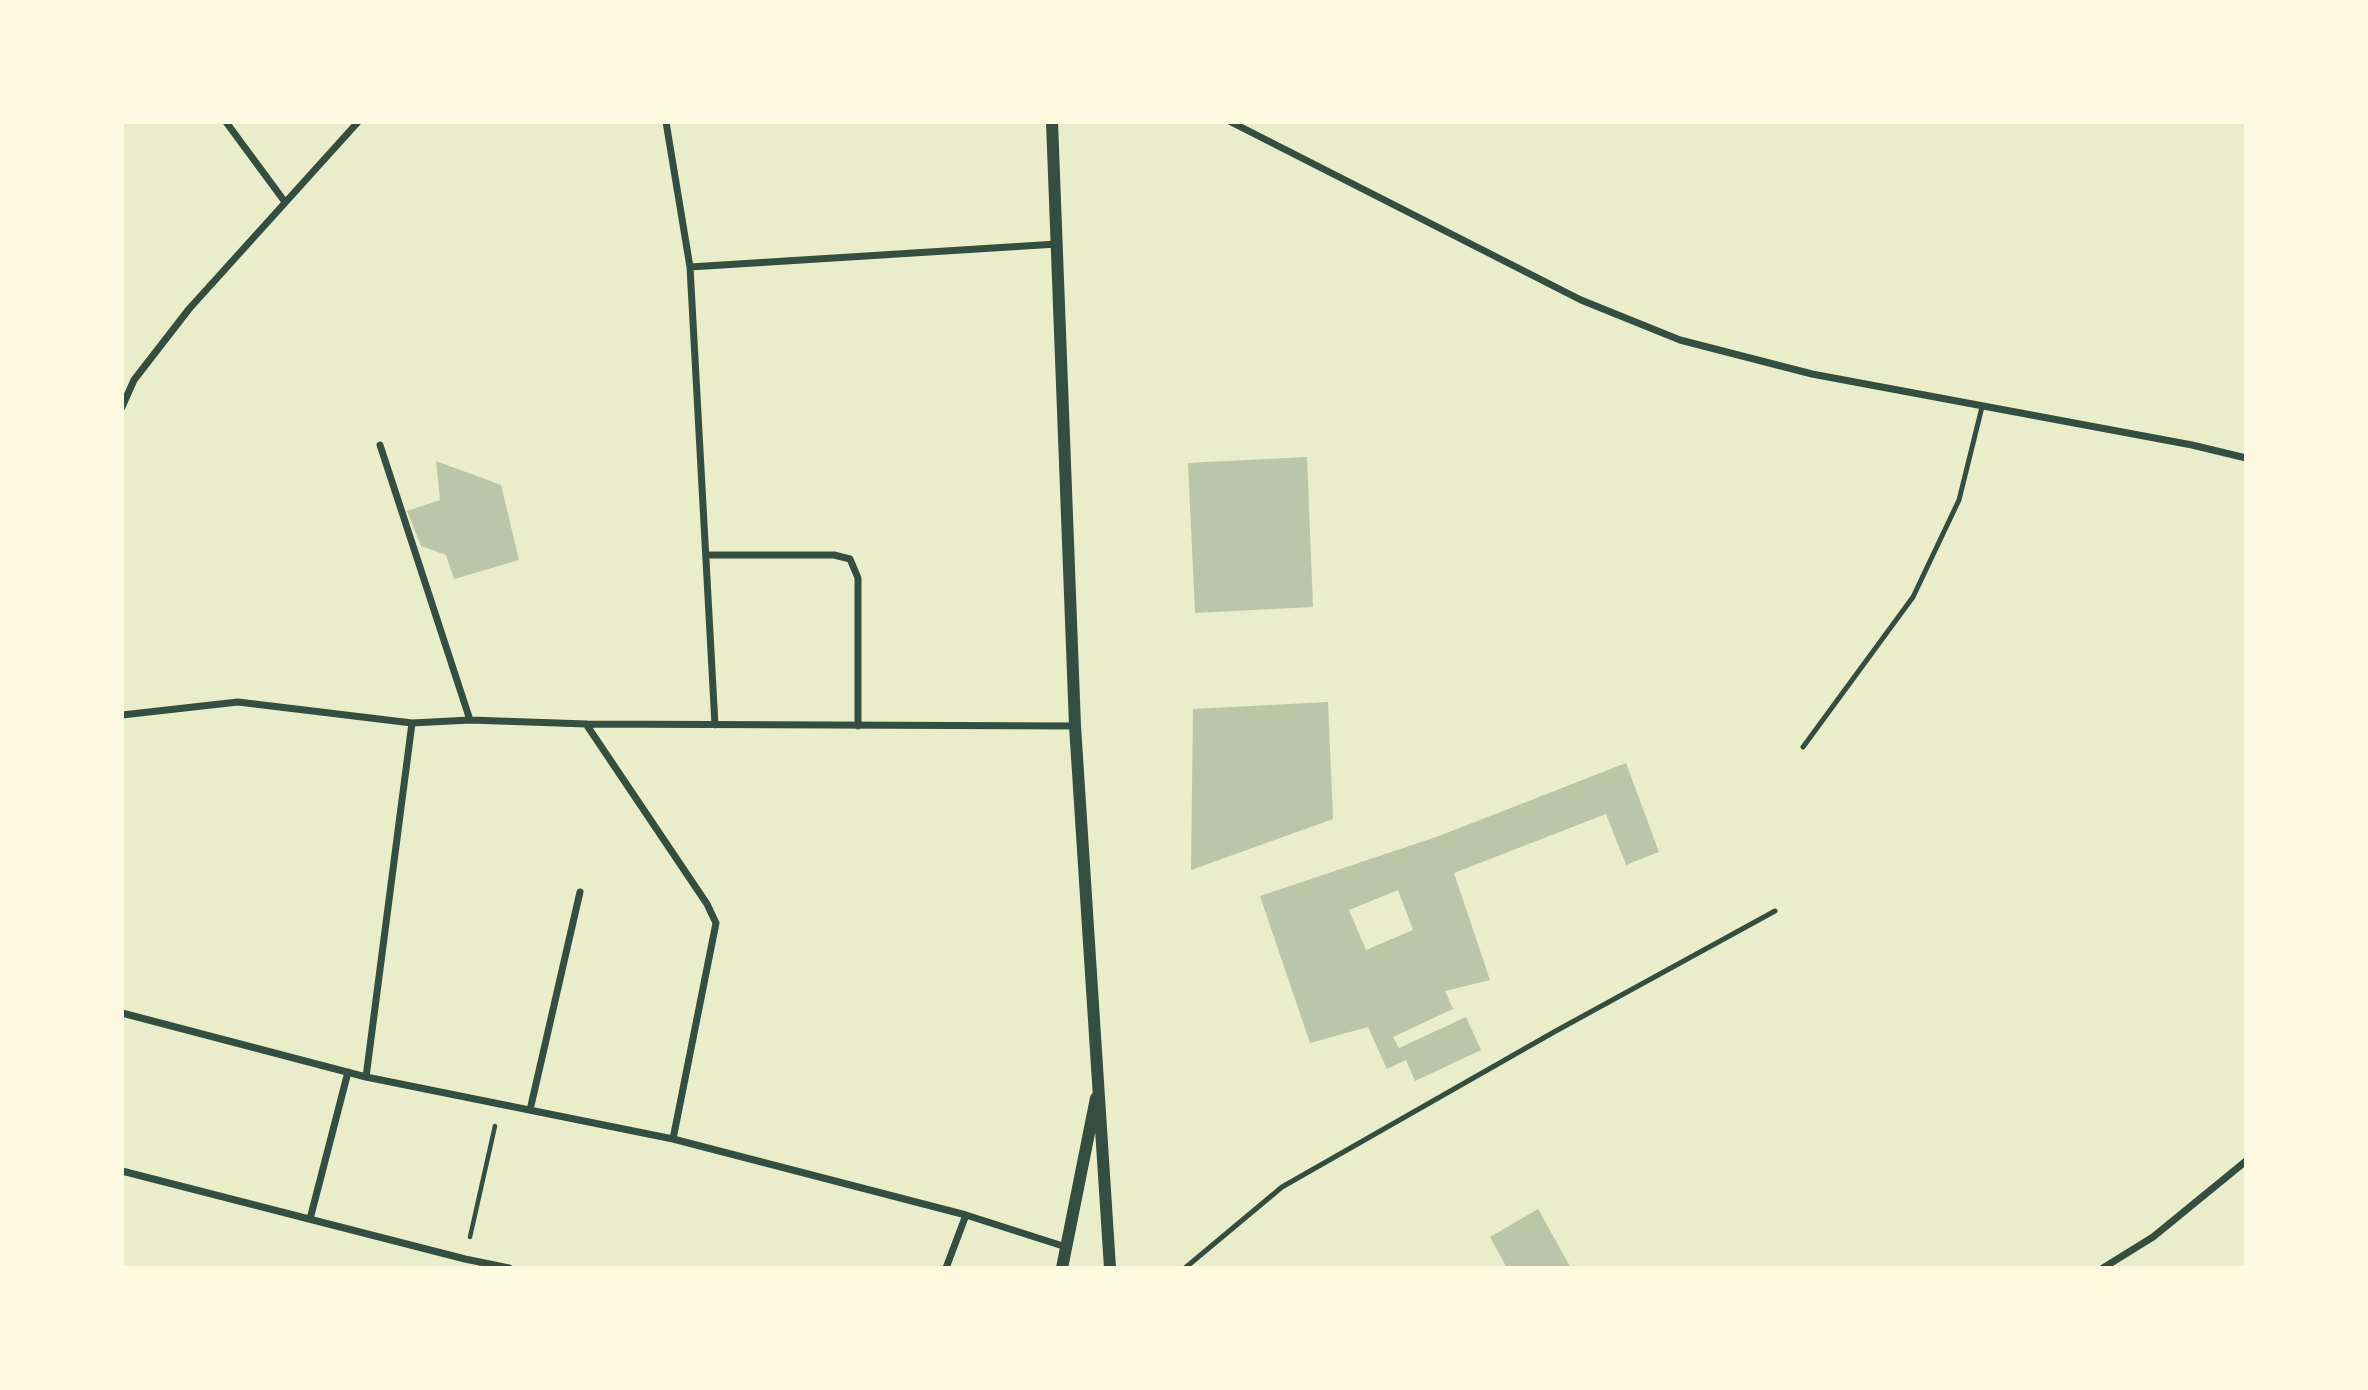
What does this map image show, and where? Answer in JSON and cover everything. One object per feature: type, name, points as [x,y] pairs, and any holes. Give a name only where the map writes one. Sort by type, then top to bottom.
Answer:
[{"type":"street","points":[[226,122],[285,202]]},
{"type":"street","points":[[122,407],[134,380],[189,309],[358,122]]},
{"type":"street","points":[[666,122],[690,267],[715,725]]},
{"type":"street","points":[[1052,122],[1075,726],[1110,1268]]},
{"type":"street","points":[[1231,122],[1581,300],[1679,340],[1812,374],[2192,445],[2245,458]]},
{"type":"street","points":[[690,267],[1057,244]]},
{"type":"street","points":[[380,445],[470,720]]},
{"type":"street","points":[[706,555],[834,555],[849,559],[858,578],[858,726]]},
{"type":"street","points":[[122,715],[238,702],[412,723],[470,720],[586,724],[1075,726]]},
{"type":"street","points":[[366,1077],[412,723]]},
{"type":"street","points":[[586,724],[697,888],[716,923],[673,1139]]},
{"type":"street","points":[[530,1110],[580,892]]},
{"type":"street","points":[[122,1013],[366,1077],[673,1139],[966,1215],[1066,1247]]},
{"type":"street","points":[[310,1219],[348,1072]]},
{"type":"street","points":[[1062,1268],[1099,1080]]},
{"type":"street","points":[[2103,1268],[2153,1237],[2245,1161]]},
{"type":"street","points":[[122,1171],[509,1268]]},
{"type":"street","points":[[946,1268],[966,1215]]},
{"type":"lane","points":[[1803,747],[1913,597],[1959,500],[1982,407]]},
{"type":"lane","points":[[1185,1268],[1282,1187],[1565,1025],[1775,911]]},
{"type":"path","points":[[465,1259],[500,1105]]},
{"type":"building","points":[[1307,457],[1313,607],[1195,613],[1188,463]]},
{"type":"building","points":[[436,461],[501,485],[519,560],[454,579],[446,555],[421,546],[407,511],[440,500]]},
{"type":"building","points":[[1328,702],[1333,819],[1191,870],[1193,709]]},
{"type":"building","points":[[1626,763],[1659,852],[1626,865],[1606,814],[1454,873],[1490,980],[1445,991],[1453,1009],[1393,1037],[1399,1048],[1466,1017],[1481,1050],[1415,1081],[1406,1060],[1387,1069],[1368,1027],[1310,1043],[1260,896],[1439,836]],"holes":[[[1398,890],[1413,930],[1366,950],[1349,910]]]},
{"type":"building","points":[[1538,1209],[1571,1268],[1507,1268],[1490,1237]]}]
